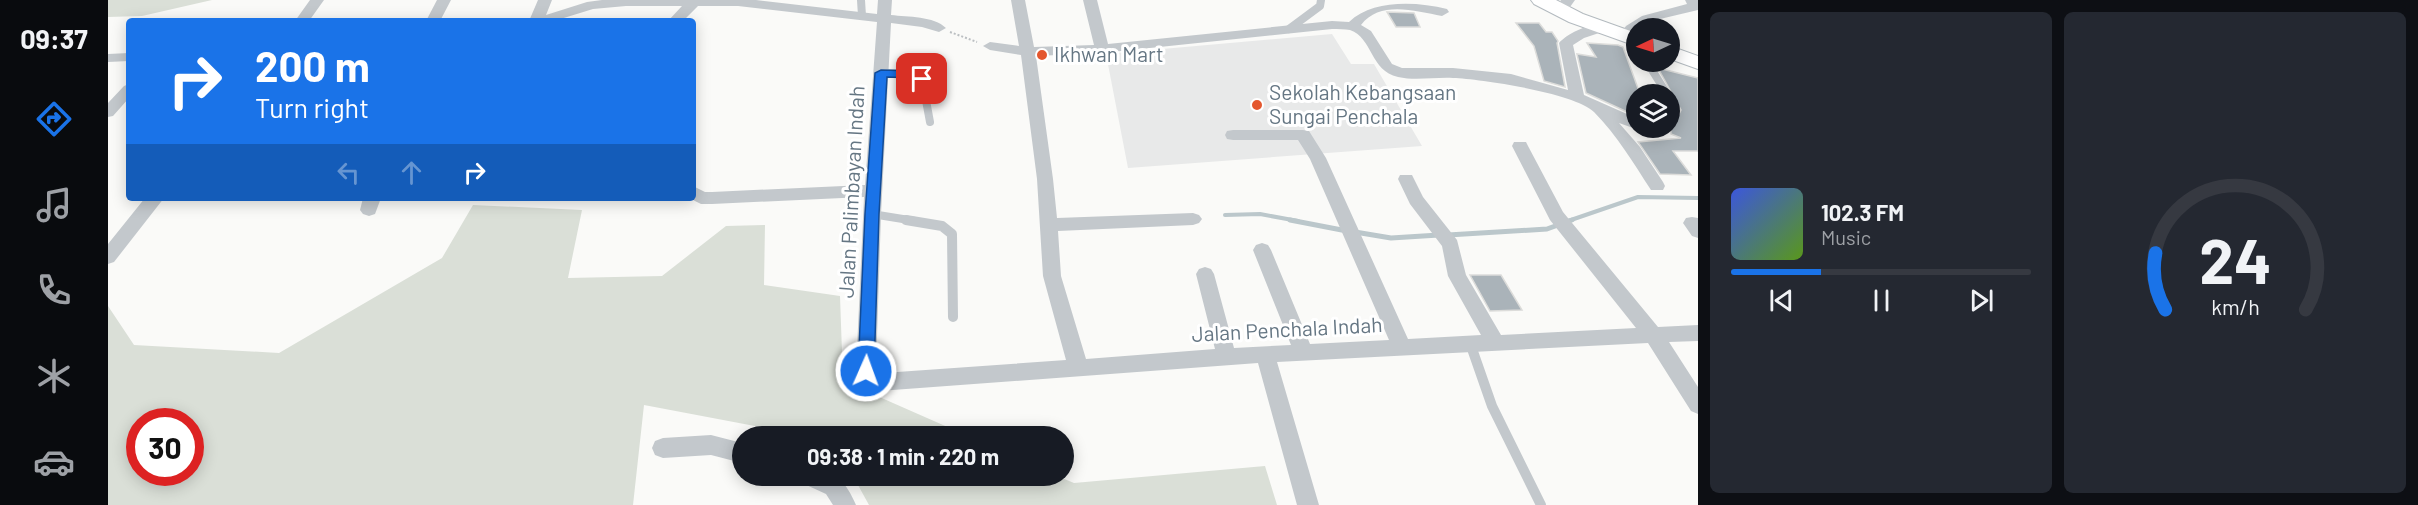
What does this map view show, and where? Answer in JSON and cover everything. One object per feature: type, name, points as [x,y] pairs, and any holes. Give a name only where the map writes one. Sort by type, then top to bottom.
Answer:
[{"type":"street","points":[[304,18],[317,0]]},
{"type":"street","points":[[435,18],[444,0]]},
{"type":"street","points":[[539,18],[545,0]]},
{"type":"street","name":"Jalan Palimbayan Indah","points":[[879,382],[866,371],[872,214],[885,0]]},
{"type":"street","points":[[1018,0],[1028,51],[1053,276],[1078,367]]},
{"type":"street","points":[[1090,0],[1102,49]]},
{"type":"street","points":[[1541,0],[1564,6],[1600,28],[1626,36]]},
{"type":"street","points":[[1654,18],[1695,6],[1692,0]]},
{"type":"street","points":[[548,18],[592,5],[626,2],[738,2],[924,23],[939,28]]},
{"type":"street","points":[[678,18],[694,2]]},
{"type":"street","points":[[1353,26],[1364,12],[1375,8],[1411,7],[1442,12]]},
{"type":"street","points":[[990,46],[1028,51],[1102,49],[1288,29],[1332,25],[1353,26],[1366,34],[1387,67],[1400,73],[1453,73],[1510,79],[1577,98],[1626,120]]},
{"type":"street","points":[[1577,98],[1566,43],[1579,35],[1600,28]]},
{"type":"street","points":[[1680,54],[1698,57]]},
{"type":"street","points":[[108,58],[126,57]]},
{"type":"street","points":[[108,112],[126,92]]},
{"type":"street","points":[[1598,108],[1634,151],[1657,186]]},
{"type":"street","points":[[1233,135],[1303,135],[1318,158],[1402,347]]},
{"type":"street","points":[[1520,146],[1562,224],[1654,336],[1698,405]]},
{"type":"street","points":[[1406,178],[1416,200],[1451,245],[1456,276],[1495,342]]},
{"type":"street","points":[[696,194],[701,198],[712,198],[874,191]]},
{"type":"street","points":[[108,257],[152,201]]},
{"type":"street","points":[[1048,225],[1193,219]]},
{"type":"street","points":[[1262,249],[1304,352]]},
{"type":"street","points":[[1205,274],[1227,357]]},
{"type":"street","name":"Jalan Penchala Indah","points":[[879,382],[1265,354],[1698,333]]},
{"type":"street","points":[[1265,354],[1308,505]]},
{"type":"street","points":[[663,448],[711,445],[732,450]]},
{"type":"street","points":[[832,486],[845,505]]},
{"type":"lane","points":[[861,0],[862,16]]},
{"type":"lane","points":[[1288,29],[1320,6],[1321,0]]},
{"type":"lane","points":[[881,73],[917,74],[922,79],[930,122]]},
{"type":"lane","points":[[872,214],[942,226],[949,230],[952,234],[953,317]]},
{"type":"lane","points":[[1470,343],[1477,370],[1510,448],[1541,505]]},
{"type":"path","points":[[939,28],[990,46]]},
{"type":"shaded area","points":[[108,0],[212,0],[142,16],[108,17]]},
{"type":"shaded area","name":"Sekolah Kebangsaan Sungai Penchala","points":[[1332,34],[1351,64],[1374,64],[1422,146],[1128,168],[1106,54]]},
{"type":"shaded area","points":[[473,205],[582,210],[568,278],[662,276],[726,226],[765,225],[764,285],[840,296],[843,381],[945,426],[754,426],[644,405],[633,505],[108,505],[108,306],[134,345],[279,353],[442,258]]},
{"type":"shaded area","points":[[1265,466],[1277,505],[869,505],[859,486],[1074,486],[1074,483]]},
{"type":"building","points":[[1387,12],[1414,13],[1420,27],[1396,27]]},
{"type":"building","points":[[1516,23],[1539,23],[1546,32],[1552,32],[1558,41],[1565,87],[1544,81],[1534,46]]},
{"type":"building","points":[[1587,43],[1623,47],[1626,55],[1626,72],[1632,72],[1636,84],[1626,84],[1626,111],[1586,93],[1577,54],[1596,57]]},
{"type":"building","points":[[1660,72],[1674,72],[1698,78],[1698,151],[1673,151],[1691,175],[1660,174],[1638,142],[1681,138],[1680,84],[1667,84]]},
{"type":"building","points":[[1470,275],[1501,275],[1522,310],[1490,311]]},
{"type":"waterway","points":[[1568,221],[1638,197],[1698,198]]},
{"type":"waterway","points":[[1225,215],[1260,214],[1298,221]]},
{"type":"waterway","points":[[1290,220],[1347,231]]},
{"type":"waterway","points":[[1566,222],[1572,220]]},
{"type":"waterway","points":[[1448,235],[1547,229],[1558,225]]},
{"type":"waterway","points":[[1355,232],[1391,238],[1439,235]]},
{"type":"place","name":"Ikhwan Mart","points":[[1042,55]]},
{"type":"place","name":"Sekolah Kebangsaan Sungai Penchala","points":[[1257,105]]},
{"type":"route","points":[[866,371],[872,214],[881,73],[917,74],[922,79]]}]
